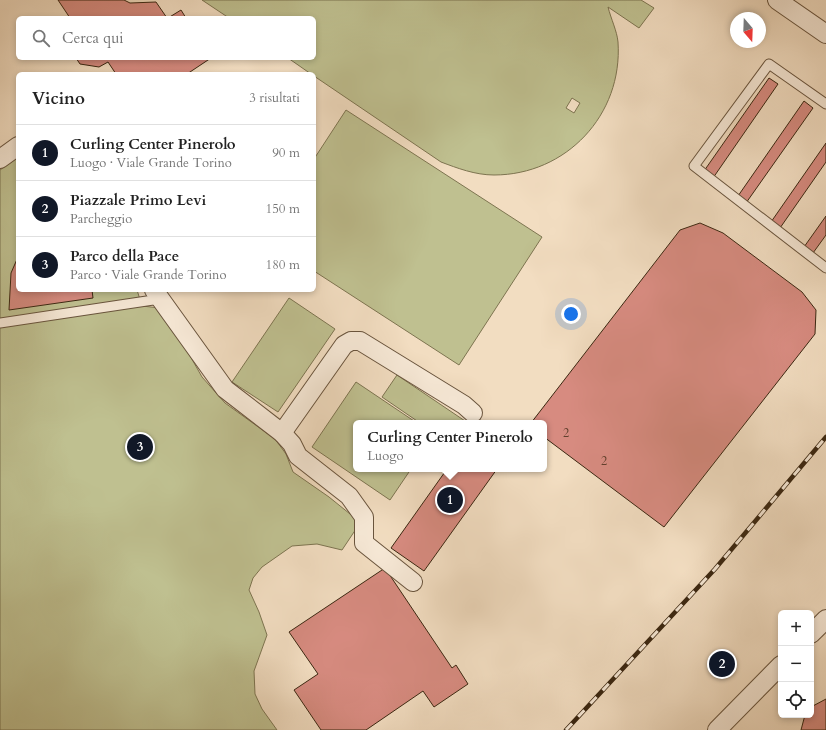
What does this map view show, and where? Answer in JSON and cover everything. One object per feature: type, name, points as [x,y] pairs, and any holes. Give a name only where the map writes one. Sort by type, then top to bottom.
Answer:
[{"type":"street","points":[[777,0],[826,34]]},
{"type":"street","points":[[0,159],[16,147]]},
{"type":"street","points":[[157,294],[225,389],[282,433],[292,444],[298,456],[349,496],[364,516],[364,544],[413,582]]},
{"type":"street","points":[[282,433],[344,345],[351,341],[360,341],[464,405],[473,413]]},
{"type":"street","points":[[814,631],[826,619]]},
{"type":"street","points":[[717,730],[778,668]]},
{"type":"lane","points":[[826,104],[769,64],[694,166],[826,268]]},
{"type":"lane","points":[[0,323],[157,294]]},
{"type":"green space","points":[[202,0],[641,0],[654,8],[639,28],[608,7],[618,42],[617,69],[611,94],[600,116],[585,136],[566,152],[544,164],[520,172],[487,175],[460,169],[441,162],[316,77],[316,72],[308,72],[291,60],[316,60],[316,16],[226,16]],"holes":[[[572,98],[580,103],[574,113],[566,108]]]},
{"type":"green space","points":[[346,110],[542,237],[459,365],[316,272],[316,156]]},
{"type":"green space","points":[[16,158],[16,292],[138,292],[142,306],[160,308],[202,377],[225,403],[275,439],[286,454],[293,472],[329,497],[355,518],[356,529],[342,550],[317,544],[292,546],[262,567],[253,578],[249,590],[267,635],[254,671],[255,694],[262,709],[277,730],[0,730],[0,170]]},
{"type":"green space","points":[[289,298],[335,329],[278,412],[232,382]]},
{"type":"green space","points":[[397,375],[464,420],[416,420],[382,397]]},
{"type":"green space","points":[[356,382],[413,420],[353,420],[353,472],[409,472],[390,500],[312,447]]},
{"type":"building","points":[[58,0],[124,0],[130,3],[156,2],[166,16],[69,16]]},
{"type":"building","points":[[181,10],[185,16],[171,16]]},
{"type":"building","points":[[77,60],[208,60],[190,72],[115,72],[108,62],[99,67],[80,64]]},
{"type":"building","points":[[769,78],[778,84],[713,178],[704,171]]},
{"type":"building","points":[[804,101],[813,108],[746,203],[738,196]]},
{"type":"building","points":[[826,143],[826,162],[780,228],[771,222]]},
{"type":"building","points":[[826,216],[826,235],[813,253],[804,247]]},
{"type":"building","points":[[700,223],[723,233],[802,292],[816,310],[815,334],[664,527],[547,439],[547,420],[533,420],[680,230]]},
{"type":"building","points":[[16,262],[16,292],[92,292],[93,298],[9,310],[11,273]]},
{"type":"building","points":[[445,472],[495,472],[424,571],[391,548]]},
{"type":"building","points":[[385,568],[452,668],[456,665],[468,684],[434,707],[423,691],[366,730],[321,730],[294,690],[318,674],[289,632]]},
{"type":"building","points":[[826,699],[826,730],[801,730],[804,718],[814,718],[814,705]]},
{"type":"railway","points":[[566,730],[715,569],[826,437]]},
{"type":"place","name":"Parco della Pace","points":[[140,447]]},
{"type":"place","name":"Curling Center Pinerolo","points":[[450,500]]},
{"type":"place","name":"Piazzale Primo Levi","points":[[722,664]]}]
